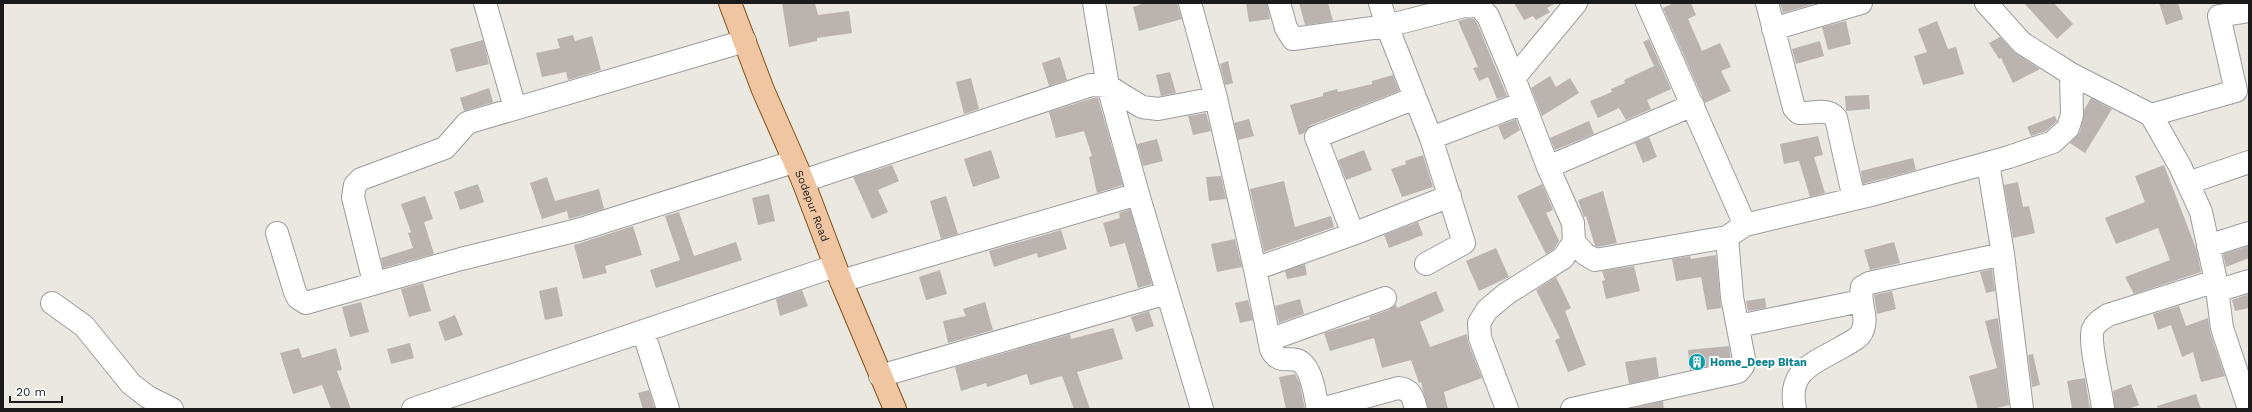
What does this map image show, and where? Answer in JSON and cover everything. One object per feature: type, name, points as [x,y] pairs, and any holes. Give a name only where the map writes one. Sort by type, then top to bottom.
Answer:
[{"type":"main road","name":"Sodepur Road","points":[[730,3],[838,274],[895,409]]},
{"type":"street","points":[[485,3],[515,108]]},
{"type":"street","points":[[1094,3],[1108,86],[1138,194],[1202,409]]},
{"type":"street","points":[[1190,3],[1216,98],[1274,357],[1280,360],[1296,359],[1304,364],[1320,409],[1398,388],[1405,388],[1410,392],[1416,409]]},
{"type":"street","points":[[1280,3],[1286,28],[1293,39],[1387,26],[1468,5],[1480,5],[1488,16],[1514,78],[1548,167],[1573,223],[1574,242],[1584,254],[1596,260],[1736,231],[1988,163],[2053,142],[2068,128],[2072,115],[2071,74]]},
{"type":"street","points":[[1380,3],[1387,26],[1431,138],[1464,243],[1426,264]]},
{"type":"street","points":[[1514,78],[1576,3]]},
{"type":"street","points":[[1572,409],[1738,372],[1743,366],[1744,359],[1732,296],[1736,231],[1693,105],[1647,3]]},
{"type":"street","points":[[1767,3],[1794,108],[1799,113],[1826,111],[1836,118],[1854,199]]},
{"type":"street","points":[[1773,29],[1861,3]]},
{"type":"street","points":[[1986,3],[2022,43],[2071,74],[2151,115],[2188,183],[2201,212],[2216,286],[2222,328],[2241,360],[2249,409]]},
{"type":"street","points":[[2151,115],[2236,91],[2219,16],[2249,11]]},
{"type":"street","points":[[374,282],[352,197],[355,185],[361,179],[445,148],[466,123],[745,41]]},
{"type":"street","points":[[277,233],[295,292],[302,302],[306,303],[374,282],[578,230],[798,171],[1091,85],[1108,86],[1142,107],[1158,108],[1216,98]]},
{"type":"street","points":[[1353,234],[1316,137],[1415,98]]},
{"type":"street","points":[[1431,138],[1523,103]]},
{"type":"street","points":[[1548,167],[1693,105]]},
{"type":"street","points":[[2188,183],[2249,162]]},
{"type":"street","points":[[1988,163],[2003,254],[2022,409]]},
{"type":"street","points":[[413,409],[643,331],[838,274],[1138,194]]},
{"type":"street","points":[[1255,269],[1353,234],[1450,196]]},
{"type":"street","points":[[2208,246],[2249,233]]},
{"type":"street","points":[[1507,409],[1480,338],[1479,323],[1486,310],[1506,294],[1563,258],[1574,242]]},
{"type":"street","points":[[1794,409],[1792,398],[1795,380],[1806,368],[1860,335],[1865,320],[1861,301],[1862,287],[1869,282],[2003,254]]},
{"type":"street","points":[[2103,409],[2092,342],[2093,330],[2098,322],[2108,315],[2216,286],[2249,281]]},
{"type":"street","points":[[880,376],[1167,293]]},
{"type":"street","points":[[1269,340],[1386,298]]},
{"type":"street","points":[[1738,326],[1861,301]]},
{"type":"street","points":[[52,303],[84,326],[131,384],[148,397],[172,409]]},
{"type":"street","points":[[643,331],[668,409]]},
{"type":"building","points":[[782,3],[815,3],[818,15],[849,11],[852,33],[817,38],[817,41],[789,47]]},
{"type":"building","points":[[1145,3],[1177,3],[1182,19],[1139,31],[1133,7]]},
{"type":"building","points":[[1246,3],[1267,3],[1270,19],[1249,22]]},
{"type":"building","points":[[1299,3],[1328,3],[1333,21],[1305,25]]},
{"type":"building","points":[[1514,3],[1556,3],[1547,8],[1550,12],[1536,20],[1533,16],[1524,20]]},
{"type":"building","points":[[1674,3],[1691,3],[1696,15],[1688,19],[1702,51],[1720,43],[1731,67],[1721,71],[1731,91],[1705,103],[1663,8]]},
{"type":"building","points":[[1780,3],[1817,3],[1783,13]]},
{"type":"building","points":[[2024,3],[2054,3],[2073,24],[2057,39]]},
{"type":"building","points":[[2159,3],[2178,3],[2183,19],[2166,25]]},
{"type":"building","points":[[1469,18],[1474,19],[1477,23],[1507,96],[1497,99],[1488,77],[1479,81],[1473,68],[1478,67],[1458,21]]},
{"type":"building","points":[[1846,21],[1851,44],[1828,50],[1822,27]]},
{"type":"building","points":[[1937,21],[1948,49],[1956,47],[1964,74],[1923,85],[1914,56],[1927,52],[1918,29]]},
{"type":"building","points":[[573,35],[575,41],[592,36],[601,70],[568,80],[566,72],[542,77],[536,53],[560,48],[557,39]]},
{"type":"building","points":[[2000,37],[2015,53],[2040,69],[2013,83],[2001,58],[1999,59],[1989,43]]},
{"type":"building","points":[[1649,39],[1671,89],[1647,100],[1651,109],[1626,120],[1619,108],[1598,118],[1590,101],[1612,92],[1611,89],[1625,83],[1624,80],[1654,66],[1643,42]]},
{"type":"building","points":[[483,40],[489,64],[456,72],[450,49]]},
{"type":"building","points":[[1820,41],[1824,56],[1796,64],[1792,49]]},
{"type":"building","points":[[1060,57],[1067,80],[1049,86],[1042,63]]},
{"type":"building","points":[[1228,61],[1233,83],[1225,85],[1220,64]]},
{"type":"building","points":[[1170,72],[1176,93],[1161,96],[1156,75]]},
{"type":"building","points":[[1393,75],[1399,91],[1311,125],[1304,133],[1299,135],[1290,105],[1323,96],[1323,93],[1337,89],[1338,92],[1372,84],[1372,81]]},
{"type":"building","points":[[1550,76],[1556,87],[1570,78],[1579,93],[1542,116],[1531,88]]},
{"type":"building","points":[[971,78],[979,109],[964,114],[956,82]]},
{"type":"building","points":[[489,88],[493,102],[464,111],[460,98]]},
{"type":"building","points":[[1869,95],[1870,109],[1846,111],[1845,96]]},
{"type":"building","points":[[1093,98],[1098,98],[1123,185],[1097,193],[1089,157],[1092,156],[1084,131],[1056,138],[1049,112]]},
{"type":"building","points":[[2091,98],[2112,109],[2085,153],[2070,143],[2080,132],[2084,110]]},
{"type":"building","points":[[1206,113],[1211,131],[1193,135],[1188,116]]},
{"type":"building","points":[[2055,116],[2057,121],[2046,131],[2031,136],[2027,127]]},
{"type":"building","points":[[1249,119],[1254,136],[1238,140],[1234,123]]},
{"type":"building","points":[[1516,119],[1520,130],[1504,140],[1498,126]]},
{"type":"building","points":[[1589,121],[1594,134],[1555,150],[1550,138]]},
{"type":"building","points":[[1818,136],[1823,155],[1814,157],[1825,193],[1810,197],[1799,161],[1784,164],[1780,144]]},
{"type":"building","points":[[1649,137],[1657,157],[1643,163],[1635,143]]},
{"type":"building","points":[[1157,139],[1163,161],[1143,166],[1137,144]]},
{"type":"building","points":[[991,150],[1000,178],[973,187],[964,159]]},
{"type":"building","points":[[1364,150],[1372,170],[1346,180],[1338,160]]},
{"type":"building","points":[[1423,155],[1433,187],[1402,197],[1391,169],[1406,164],[1405,161]]},
{"type":"building","points":[[1913,158],[1916,170],[1863,184],[1861,171]]},
{"type":"building","points":[[892,165],[899,181],[878,190],[888,212],[872,219],[853,177]]},
{"type":"building","points":[[2164,165],[2197,251],[2201,272],[2134,294],[2125,277],[2170,260],[2158,228],[2116,244],[2105,218],[2145,202],[2135,176]]},
{"type":"building","points":[[1221,176],[1226,199],[1209,201],[1206,177]]},
{"type":"building","points":[[547,177],[555,201],[599,189],[604,209],[569,219],[567,211],[542,219],[530,183]]},
{"type":"building","points":[[1284,181],[1295,227],[1331,216],[1334,227],[1264,252],[1250,189]]},
{"type":"building","points":[[2018,182],[2023,207],[2029,206],[2035,233],[2013,238],[2004,185]]},
{"type":"building","points":[[478,184],[484,202],[460,210],[454,192]]},
{"type":"building","points":[[1542,184],[1553,210],[1546,213],[1559,241],[1554,249],[1546,254],[1517,196]]},
{"type":"building","points":[[1603,191],[1617,243],[1597,247],[1595,246],[1586,216],[1584,217],[1578,200]]},
{"type":"building","points":[[769,194],[775,221],[758,225],[752,198]]},
{"type":"building","points":[[425,196],[433,219],[424,222],[434,254],[383,268],[381,258],[413,248],[408,233],[411,232],[401,204]]},
{"type":"building","points":[[946,196],[958,234],[941,239],[930,201]]},
{"type":"building","points":[[1130,209],[1152,284],[1138,288],[1125,243],[1110,247],[1103,223],[1120,218],[1119,213]]},
{"type":"building","points":[[679,212],[694,256],[736,242],[742,260],[656,288],[650,270],[680,260],[665,216]]},
{"type":"building","points":[[1418,222],[1423,235],[1389,248],[1384,235]]},
{"type":"building","points":[[633,226],[642,255],[605,266],[607,273],[583,279],[574,245]]},
{"type":"building","points":[[1061,230],[1067,249],[1038,258],[1037,253],[994,267],[989,251]]},
{"type":"building","points":[[1235,239],[1242,267],[1217,272],[1211,244]]},
{"type":"building","points":[[1894,242],[1900,263],[1870,270],[1864,250]]},
{"type":"building","points":[[2249,246],[2249,258],[2226,267],[2223,254]]},
{"type":"building","points":[[1496,248],[1509,277],[1479,291],[1466,261]]},
{"type":"building","points":[[1716,255],[1721,308],[1707,310],[1701,277],[1676,281],[1672,259],[1690,256],[1691,259]]},
{"type":"building","points":[[1305,264],[1307,275],[1287,279],[1285,271]]},
{"type":"building","points":[[1634,266],[1640,291],[1606,299],[1602,281],[1605,280],[1602,271]]},
{"type":"building","points":[[1992,269],[1995,291],[1986,293],[1980,272]]},
{"type":"building","points":[[940,270],[947,294],[926,300],[919,277]]},
{"type":"building","points":[[1556,277],[1571,308],[1565,311],[1586,365],[1568,372],[1555,340],[1560,338],[1536,290]]},
{"type":"building","points":[[423,283],[431,311],[409,317],[401,289]]},
{"type":"building","points":[[557,287],[563,316],[545,320],[539,291]]},
{"type":"building","points":[[802,290],[808,306],[780,316],[776,299]]},
{"type":"building","points":[[1436,291],[1444,311],[1420,322],[1430,347],[1467,334],[1468,342],[1482,378],[1444,392],[1448,409],[1428,409],[1421,382],[1419,383],[1411,360],[1382,368],[1374,338],[1330,351],[1324,333],[1370,319],[1369,317],[1389,310],[1396,304],[1397,308]]},
{"type":"building","points":[[1892,291],[1896,309],[1877,314],[1874,295]]},
{"type":"building","points":[[2249,294],[2249,308],[2235,311],[2232,300]]},
{"type":"building","points":[[1765,298],[1766,308],[1748,311],[1746,301]]},
{"type":"building","points":[[1300,299],[1304,314],[1279,323],[1275,306]]},
{"type":"building","points":[[1248,300],[1253,320],[1240,323],[1235,303]]},
{"type":"building","points":[[361,302],[369,332],[350,337],[342,307]]},
{"type":"building","points":[[985,302],[993,330],[948,343],[943,321],[966,316],[963,309]]},
{"type":"building","points":[[2179,306],[2186,326],[2208,318],[2210,332],[2225,376],[2201,382],[2193,352],[2182,357],[2171,325],[2158,330],[2153,314]]},
{"type":"building","points":[[1149,311],[1154,326],[1136,332],[1131,317]]},
{"type":"building","points":[[455,315],[463,335],[445,341],[438,322]]},
{"type":"building","points":[[1998,318],[2009,405],[1993,409],[1978,409],[1969,376],[1997,368],[1985,321]]},
{"type":"building","points":[[1113,328],[1123,359],[1077,372],[1090,409],[1074,409],[1062,376],[1030,385],[1027,374],[987,387],[986,383],[961,391],[955,367],[1070,334],[1071,339]]},
{"type":"building","points":[[410,343],[414,358],[391,364],[387,349]]},
{"type":"building","points":[[1729,346],[1731,361],[1690,370],[1688,350]]},
{"type":"building","points":[[299,348],[302,358],[336,348],[342,370],[337,371],[351,409],[331,409],[322,385],[293,394],[280,353]]},
{"type":"building","points":[[2033,354],[2040,385],[2032,387],[2028,355]]},
{"type":"building","points":[[1656,357],[1659,377],[1629,384],[1625,362]]},
{"type":"building","points":[[1295,374],[1300,384],[1305,409],[1286,409],[1279,377]]},
{"type":"building","points":[[2085,378],[2090,409],[2071,409],[2067,381]]},
{"type":"building","points":[[2131,384],[2139,405],[2128,409],[2115,409],[2113,391]]},
{"type":"building","points":[[649,390],[655,409],[643,409],[638,393]]},
{"type":"building","points":[[2196,394],[2201,409],[2158,409],[2157,406]]},
{"type":"building","points":[[1663,401],[1664,409],[1633,409],[1633,408]]},
{"type":"place","name":"Home_Deep Bitan","points":[[1697,362]]}]
